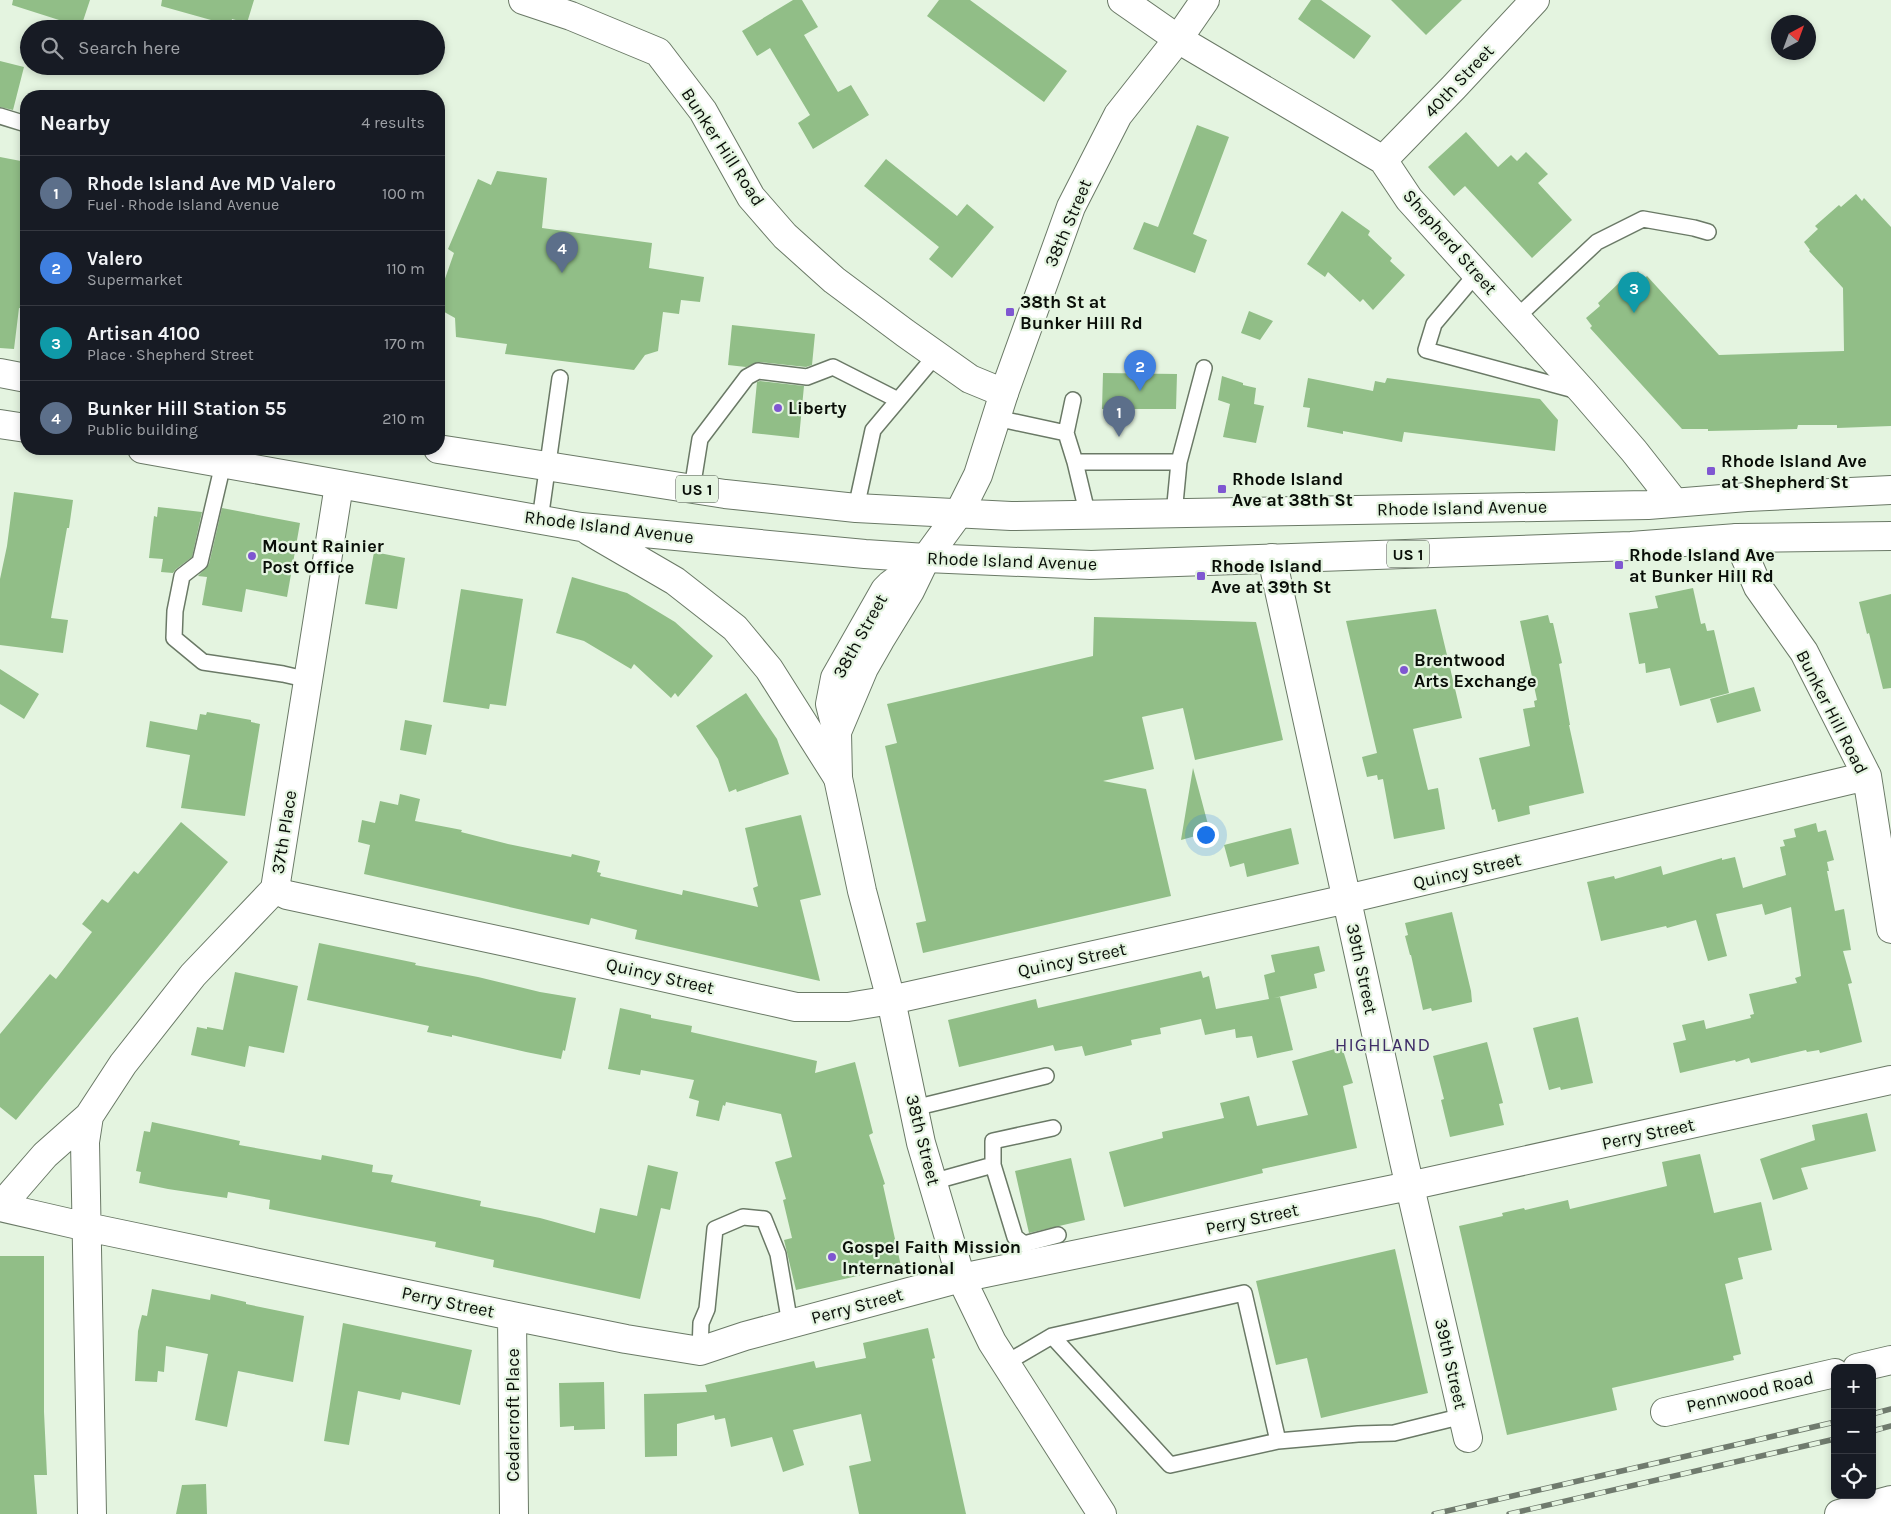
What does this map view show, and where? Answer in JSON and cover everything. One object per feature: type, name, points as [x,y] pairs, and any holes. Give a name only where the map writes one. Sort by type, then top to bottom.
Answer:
[{"type":"street","name":"Bunker Hill Road","points":[[523,0],[573,8],[658,52],[703,110],[751,197],[785,236],[834,280],[970,379],[1000,405]]},
{"type":"street","points":[[1122,0],[1178,39]]},
{"type":"street","name":"38th Street","points":[[1102,1514],[992,1342],[961,1278],[921,1143],[891,1000],[862,891],[838,778],[836,732],[830,704],[835,678],[885,590],[926,558],[959,513],[978,475],[1000,405],[1071,207],[1118,115],[1178,39],[1205,0]]},
{"type":"street","name":"40th Street","points":[[1382,160],[1454,88],[1535,0]]},
{"type":"street","name":"Shepherd Street","points":[[1178,39],[1382,160],[1409,199],[1584,392],[1674,502]]},
{"type":"street","points":[[0,373],[20,377]]},
{"type":"street","points":[[0,424],[20,427]]},
{"type":"street","name":"Rhode Island Avenue","points":[[445,450],[725,494],[856,508],[1011,516],[1648,505],[1891,490]]},
{"type":"street","name":"Rhode Island Avenue","points":[[174,455],[581,527],[926,558],[1091,565],[1632,546],[1737,538],[1891,536]]},
{"type":"street","name":"37th Place","points":[[0,1207],[45,1155],[89,1116],[123,1064],[193,975],[275,888],[339,485]]},
{"type":"street","points":[[581,527],[675,582],[735,628],[769,669],[838,778]]},
{"type":"street","name":"Bunker Hill Road","points":[[1737,538],[1758,587],[1804,652],[1867,776],[1891,930]]},
{"type":"street","name":"39th Street","points":[[1272,558],[1409,1186],[1466,1427]]},
{"type":"street","name":"Quincy Street","points":[[275,888],[287,895],[796,1007],[848,1007],[891,1000],[1347,899],[1867,776]]},
{"type":"street","name":"Perry Street","points":[[0,1207],[86,1227],[512,1316],[626,1339],[700,1351],[745,1336],[961,1278],[1409,1186],[1891,1080]]},
{"type":"street","name":"37th Place","points":[[89,1116],[85,1142],[92,1514]]},
{"type":"street","name":"Cedarcroft Place","points":[[512,1316],[514,1514]]},
{"type":"street","points":[[1874,1364],[1891,1360]]},
{"type":"street","name":"Pennwood Road","points":[[1665,1412],[1831,1374]]},
{"type":"street","points":[[1839,1514],[1891,1500]]},
{"type":"lane","points":[[0,116],[20,122]]},
{"type":"lane","points":[[1517,317],[1597,242],[1643,220],[1708,232]]},
{"type":"lane","points":[[1477,273],[1434,324],[1426,350],[1584,392]]},
{"type":"lane","points":[[856,508],[873,430],[936,354]]},
{"type":"lane","points":[[692,489],[700,438],[747,377],[758,372],[807,377],[833,368],[898,400]]},
{"type":"lane","points":[[1174,514],[1180,462],[1204,368]]},
{"type":"lane","points":[[540,520],[560,378]]},
{"type":"lane","points":[[1073,400],[1066,433],[1088,516]]},
{"type":"lane","points":[[1000,405],[1066,433]]},
{"type":"lane","points":[[1075,462],[1180,462]]},
{"type":"lane","points":[[223,464],[200,562],[182,576],[175,611],[174,638],[203,662],[283,674],[309,680]]},
{"type":"lane","points":[[914,1108],[1046,1076]]},
{"type":"lane","points":[[1053,1128],[993,1141],[993,1165],[1015,1237],[1024,1244],[1058,1235]]},
{"type":"lane","points":[[932,1182],[993,1165]]},
{"type":"lane","points":[[700,1351],[701,1323],[706,1309],[715,1229],[744,1217],[764,1219],[778,1254],[790,1324]]},
{"type":"lane","points":[[1006,1363],[1052,1336],[1244,1293],[1278,1441]]},
{"type":"lane","points":[[1052,1336],[1170,1465],[1278,1441],[1358,1434],[1394,1434],[1466,1427]]},
{"type":"building","points":[[13,0],[90,0],[83,20],[59,20],[12,5]]},
{"type":"building","points":[[162,0],[254,0],[248,20],[211,20],[161,6]]},
{"type":"building","points":[[793,0],[802,0],[818,27],[804,35],[838,92],[851,85],[869,115],[813,149],[798,123],[810,115],[770,48],[757,56],[742,31]]},
{"type":"building","points":[[939,0],[970,0],[1067,71],[1044,102],[927,16]]},
{"type":"building","points":[[1311,0],[1321,0],[1371,36],[1354,59],[1298,19]]},
{"type":"building","points":[[1391,0],[1462,0],[1426,35]]},
{"type":"building","points":[[0,61],[20,66],[20,75],[22,75],[13,110],[0,107]]},
{"type":"building","points":[[1197,125],[1229,137],[1193,234],[1207,240],[1195,273],[1133,249],[1144,222],[1158,227]]},
{"type":"building","points":[[1466,132],[1498,167],[1511,155],[1517,161],[1526,152],[1548,174],[1538,183],[1572,220],[1532,258],[1465,186],[1454,196],[1428,167]]},
{"type":"building","points":[[0,157],[20,161],[20,308],[14,349],[0,348]]},
{"type":"building","points":[[886,159],[957,216],[967,204],[994,227],[952,278],[929,259],[939,247],[864,186]]},
{"type":"building","points":[[497,171],[547,178],[542,228],[652,243],[649,268],[704,277],[700,302],[681,300],[679,314],[663,312],[658,351],[645,355],[634,370],[505,354],[507,344],[456,337],[455,318],[445,312],[445,279],[454,253],[448,249],[478,179],[491,185]]},
{"type":"building","points":[[1856,194],[1862,201],[1864,198],[1891,227],[1891,426],[1837,428],[1837,425],[1798,425],[1797,429],[1708,431],[1708,429],[1682,429],[1590,328],[1592,326],[1586,318],[1600,306],[1598,303],[1621,281],[1624,284],[1638,271],[1644,279],[1647,276],[1719,355],[1844,351],[1843,288],[1809,251],[1804,242],[1818,229],[1815,226],[1839,205],[1841,207]]},
{"type":"building","points":[[1342,211],[1370,231],[1368,235],[1392,258],[1390,261],[1405,275],[1373,310],[1363,299],[1360,302],[1328,272],[1325,277],[1307,264]]},
{"type":"building","points":[[1249,311],[1273,321],[1260,340],[1241,333]]},
{"type":"building","points":[[732,325],[815,334],[812,365],[806,367],[759,362],[746,367],[728,365]]},
{"type":"building","points":[[1103,373],[1177,374],[1176,409],[1102,409]]},
{"type":"building","points":[[1222,376],[1256,388],[1254,404],[1264,406],[1256,443],[1223,437],[1230,404],[1218,400]]},
{"type":"building","points":[[1308,378],[1373,391],[1375,381],[1385,383],[1387,378],[1540,399],[1558,420],[1555,451],[1404,432],[1402,442],[1343,431],[1343,434],[1307,427],[1310,408],[1303,407]]},
{"type":"building","name":"Liberty","points":[[757,382],[804,386],[799,438],[752,433]]},
{"type":"building","points":[[14,492],[73,500],[51,618],[68,620],[63,653],[0,645],[0,579],[7,546]]},
{"type":"building","points":[[158,507],[202,512],[192,557],[173,573],[161,572],[163,559],[149,558],[154,516],[157,517]]},
{"type":"building","name":"Mount Rainier Post Office","points":[[222,508],[300,523],[287,597],[246,589],[242,612],[202,605],[207,577],[198,576],[209,564]]},
{"type":"building","points":[[374,552],[405,558],[397,609],[365,604]]},
{"type":"building","points":[[572,577],[627,593],[675,622],[713,656],[678,697],[675,693],[671,698],[634,664],[631,669],[584,641],[556,633]]},
{"type":"building","points":[[1693,588],[1701,624],[1705,623],[1707,631],[1714,630],[1729,693],[1680,706],[1670,668],[1646,673],[1645,663],[1639,664],[1629,613],[1658,608],[1655,596]]},
{"type":"building","points":[[461,589],[523,599],[506,706],[490,704],[489,709],[443,702]]},
{"type":"building","points":[[1891,594],[1891,688],[1883,689],[1859,602]]},
{"type":"building","name":"Brentwood Arts Exchange","points":[[1436,609],[1462,718],[1413,729],[1428,790],[1438,788],[1445,829],[1394,839],[1383,779],[1378,780],[1377,775],[1367,777],[1362,757],[1377,753],[1346,621]]},
{"type":"building","points":[[1548,615],[1550,623],[1553,623],[1562,663],[1559,664],[1569,725],[1584,793],[1529,806],[1530,814],[1498,822],[1495,809],[1492,810],[1479,758],[1530,746],[1523,709],[1535,707],[1534,701],[1537,700],[1520,621]]},
{"type":"building","points":[[1094,617],[1256,622],[1283,740],[1195,760],[1183,708],[1142,717],[1154,769],[1103,781],[1146,789],[1171,896],[923,953],[916,923],[926,921],[885,746],[897,743],[887,704],[1093,656]]},
{"type":"building","points":[[0,669],[39,694],[24,719],[0,704]]},
{"type":"building","points":[[1754,687],[1761,711],[1717,723],[1710,699]]},
{"type":"building","points":[[746,693],[777,739],[789,774],[737,792],[736,789],[729,792],[718,759],[696,726]]},
{"type":"building","points":[[207,712],[251,720],[251,722],[260,724],[245,816],[181,808],[190,755],[146,747],[150,721],[197,730],[200,714],[206,715]]},
{"type":"building","points":[[405,720],[432,725],[426,755],[400,750]]},
{"type":"building","points":[[1193,768],[1210,832],[1181,840]]},
{"type":"building","points":[[400,794],[420,799],[415,821],[462,830],[461,832],[508,844],[571,857],[572,854],[600,861],[597,872],[601,873],[600,876],[682,895],[683,890],[758,907],[753,888],[758,886],[745,828],[801,815],[821,895],[800,900],[820,981],[635,939],[637,930],[591,918],[589,925],[364,874],[370,845],[358,842],[362,820],[375,823],[380,801],[398,805]]},
{"type":"building","points":[[181,822],[228,862],[16,1120],[0,1107],[0,1034],[50,974],[56,979],[92,932],[82,924],[102,899],[108,903],[134,871],[138,874]]},
{"type":"building","points":[[1816,823],[1818,832],[1826,830],[1834,860],[1827,862],[1829,871],[1827,871],[1835,911],[1844,909],[1851,950],[1843,951],[1852,983],[1848,984],[1862,1042],[1820,1053],[1819,1050],[1807,1052],[1806,1050],[1751,1063],[1749,1058],[1736,1062],[1735,1060],[1680,1073],[1673,1043],[1686,1040],[1682,1025],[1704,1020],[1706,1029],[1751,1018],[1750,1015],[1754,1014],[1749,994],[1797,983],[1795,978],[1801,976],[1791,907],[1765,915],[1762,904],[1716,914],[1727,956],[1708,961],[1696,920],[1667,928],[1666,926],[1601,941],[1587,882],[1614,876],[1615,879],[1661,866],[1663,875],[1722,858],[1722,860],[1735,857],[1743,888],[1786,875],[1780,847],[1785,846],[1783,840],[1796,837],[1794,829]]},
{"type":"building","points":[[1291,828],[1299,864],[1247,877],[1244,863],[1230,867],[1224,845]]},
{"type":"building","points":[[1452,912],[1472,1002],[1432,1011],[1431,1008],[1423,1010],[1405,936],[1408,935],[1405,923]]},
{"type":"building","points":[[319,943],[540,992],[576,998],[565,1051],[563,1050],[561,1059],[452,1035],[452,1037],[427,1032],[429,1026],[307,1000]]},
{"type":"building","points":[[1319,946],[1325,971],[1314,974],[1317,988],[1274,998],[1280,997],[1293,1050],[1257,1058],[1252,1036],[1236,1038],[1235,1029],[1205,1035],[1201,1019],[1160,1028],[1161,1034],[1131,1040],[1132,1045],[1085,1056],[1082,1046],[1055,1051],[1053,1045],[959,1067],[948,1020],[1036,999],[1038,1008],[1201,971],[1203,978],[1209,976],[1216,1009],[1269,999],[1264,975],[1275,972],[1271,955]]},
{"type":"building","points":[[235,972],[298,986],[284,1053],[249,1046],[245,1067],[191,1055],[197,1027],[223,1030]]},
{"type":"building","points":[[620,1008],[651,1015],[651,1018],[692,1026],[691,1032],[817,1061],[815,1073],[855,1062],[873,1133],[869,1135],[885,1184],[883,1185],[901,1266],[796,1290],[784,1240],[792,1238],[783,1200],[786,1199],[775,1162],[792,1157],[781,1114],[726,1102],[725,1106],[723,1105],[719,1121],[696,1116],[699,1101],[689,1098],[694,1080],[641,1070],[640,1075],[608,1069]]},
{"type":"building","points":[[1578,1017],[1593,1083],[1561,1090],[1560,1087],[1549,1090],[1533,1028]]},
{"type":"building","points":[[1487,1042],[1503,1103],[1499,1104],[1504,1125],[1450,1137],[1441,1100],[1444,1099],[1433,1056]]},
{"type":"building","points":[[1342,1047],[1353,1083],[1343,1086],[1357,1148],[1262,1169],[1263,1173],[1124,1207],[1109,1152],[1163,1138],[1162,1132],[1224,1118],[1220,1103],[1249,1096],[1257,1126],[1308,1115],[1292,1061]]},
{"type":"building","points":[[1867,1113],[1876,1151],[1801,1168],[1808,1189],[1773,1200],[1760,1159],[1815,1140],[1812,1125]]},
{"type":"building","points":[[152,1122],[240,1141],[239,1145],[321,1160],[322,1155],[373,1165],[372,1172],[393,1175],[391,1182],[481,1201],[480,1206],[540,1218],[595,1233],[600,1208],[637,1216],[648,1165],[678,1172],[670,1210],[661,1208],[640,1299],[493,1267],[494,1260],[435,1247],[436,1242],[269,1209],[270,1200],[228,1192],[227,1198],[139,1183],[141,1172],[136,1171],[144,1131],[150,1132]]},
{"type":"building","points":[[1700,1154],[1714,1213],[1761,1202],[1772,1250],[1738,1258],[1743,1279],[1725,1284],[1741,1354],[1733,1356],[1734,1360],[1612,1388],[1617,1410],[1507,1435],[1459,1226],[1503,1216],[1502,1213],[1524,1208],[1525,1210],[1568,1200],[1570,1209],[1667,1186],[1662,1162]]},
{"type":"building","points":[[1071,1158],[1085,1220],[1029,1233],[1015,1171]]},
{"type":"building","points":[[1395,1249],[1428,1393],[1321,1418],[1307,1358],[1276,1365],[1256,1281]]},
{"type":"building","points":[[0,1256],[44,1256],[44,1412],[47,1475],[34,1475],[37,1514],[0,1514]]},
{"type":"building","points":[[152,1289],[210,1300],[211,1294],[246,1302],[246,1304],[304,1316],[293,1382],[238,1371],[227,1427],[195,1420],[208,1354],[166,1346],[164,1372],[158,1371],[157,1382],[135,1381],[138,1331],[142,1315],[147,1316]]},
{"type":"building","points":[[343,1323],[472,1350],[460,1405],[402,1392],[400,1400],[358,1391],[349,1445],[324,1441]]},
{"type":"building","points":[[928,1328],[935,1358],[932,1359],[966,1514],[859,1514],[849,1466],[871,1461],[861,1414],[793,1430],[804,1465],[783,1472],[772,1437],[731,1447],[725,1418],[715,1420],[714,1415],[677,1424],[677,1456],[645,1457],[644,1394],[707,1392],[705,1385],[814,1361],[816,1368],[866,1358],[863,1343]]},
{"type":"building","points":[[604,1382],[605,1429],[574,1430],[574,1426],[560,1427],[559,1383]]},
{"type":"building","points":[[206,1484],[207,1514],[176,1514],[182,1485]]},
{"type":"railway","points":[[1876,1413],[1891,1409]]},
{"type":"railway","points":[[1434,1514],[1831,1423]]},
{"type":"railway","points":[[1876,1430],[1891,1426]]},
{"type":"railway","points":[[1509,1514],[1831,1440]]},
{"type":"place","name":"Bunker Hill Station 55","points":[[562,273]]},
{"type":"place","name":"38th St at Bunker Hill Rd","points":[[1010,312]]},
{"type":"place","name":"Artisan 4100","points":[[1634,313]]},
{"type":"place","name":"Valero","points":[[1140,391]]},
{"type":"place","name":"Liberty","points":[[778,408]]},
{"type":"place","name":"Rhode Island Ave MD Valero","points":[[1119,437]]},
{"type":"place","name":"Rhode Island Ave at Shepherd St","points":[[1711,471]]},
{"type":"place","name":"Rhode Island Ave at 38th St","points":[[1222,489]]},
{"type":"place","name":"Mount Rainier Post Office","points":[[252,556]]},
{"type":"place","name":"Rhode Island Ave at Bunker Hill Rd","points":[[1619,565]]},
{"type":"place","name":"Rhode Island Ave at 39th St","points":[[1201,576]]},
{"type":"place","name":"Brentwood Arts Exchange","points":[[1404,670]]},
{"type":"place","name":"Gospel Faith Mission International","points":[[832,1257]]},
{"type":"district","name":"HIGHLAND","points":[[1383,1044]]}]
